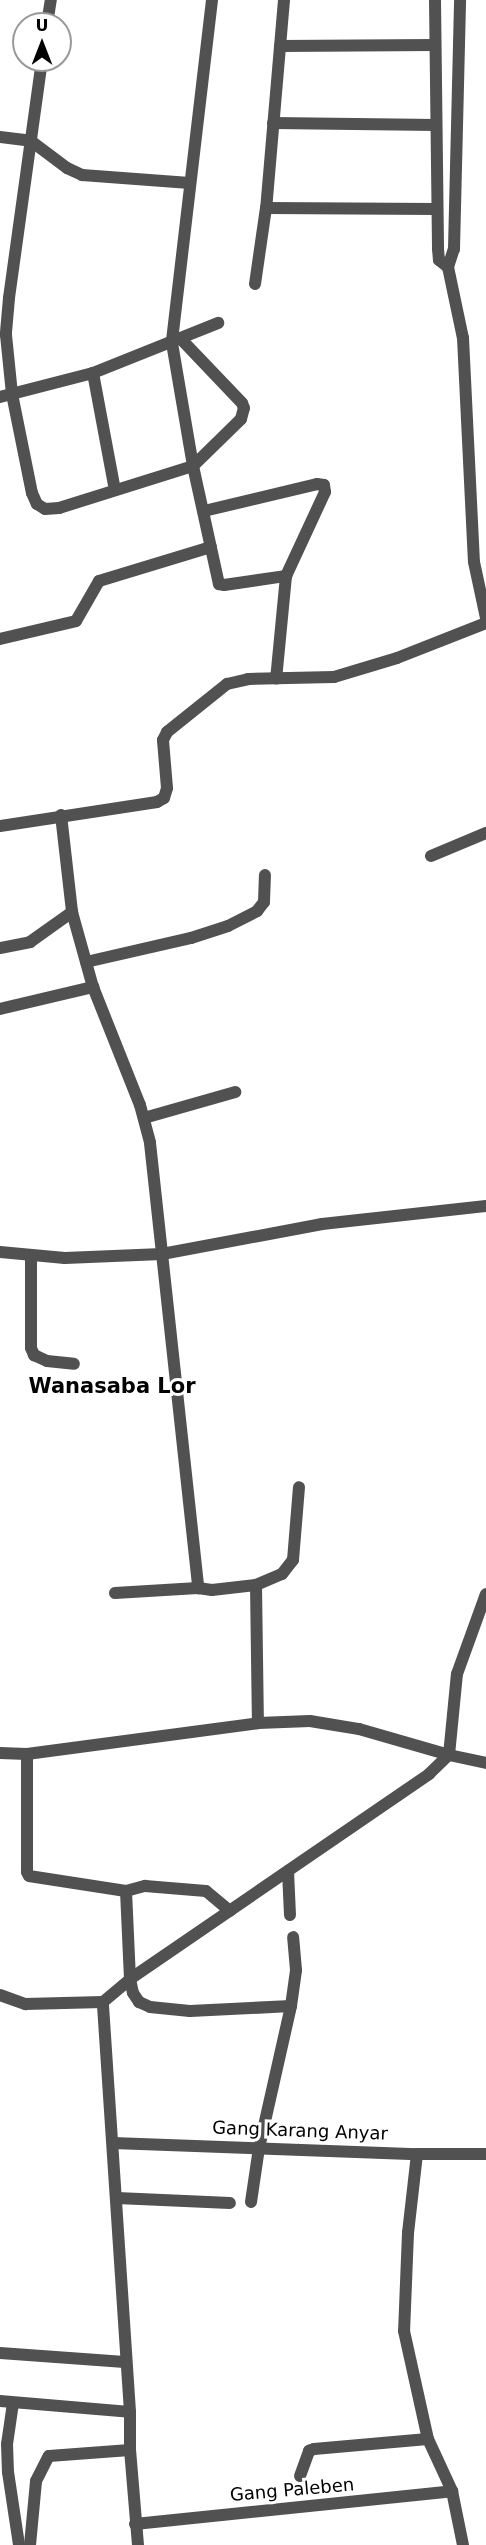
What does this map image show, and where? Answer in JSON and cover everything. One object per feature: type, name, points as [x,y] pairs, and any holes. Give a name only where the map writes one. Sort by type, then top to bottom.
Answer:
[{"type":"street","points":[[212,0],[190,183],[176,341],[193,466],[219,584],[286,576]]},
{"type":"street","points":[[255,284],[266,208],[284,0]]},
{"type":"street","points":[[435,0],[436,209],[439,260],[448,267]]},
{"type":"street","points":[[0,826],[157,802],[164,798],[167,788],[163,740],[166,732],[227,684],[248,679],[334,677],[397,658],[486,621],[474,562],[463,338],[448,267],[454,249],[460,0]]},
{"type":"street","points":[[280,46],[435,45]]},
{"type":"street","points":[[40,72],[7,315],[6,396],[37,504],[45,509],[59,508],[193,466],[241,419],[244,408],[176,341]]},
{"type":"street","points":[[273,123],[436,124]]},
{"type":"street","points":[[0,137],[31,141],[67,168],[82,175],[190,183]]},
{"type":"street","points":[[266,208],[436,209]]},
{"type":"street","points":[[6,396],[93,373],[218,323]]},
{"type":"street","points":[[93,373],[115,490]]},
{"type":"street","points":[[204,511],[317,484],[324,485],[324,492],[286,576],[276,679]]},
{"type":"street","points":[[0,639],[76,621],[99,581],[212,548]]},
{"type":"street","points":[[62,815],[72,912],[93,987],[144,1118],[150,1143],[198,1588]]},
{"type":"street","points":[[431,856],[486,832]]},
{"type":"street","points":[[86,962],[191,938],[228,926],[257,911],[264,902],[265,875]]},
{"type":"street","points":[[0,948],[30,942],[72,912]]},
{"type":"street","points":[[0,1009],[93,987]]},
{"type":"street","points":[[144,1118],[235,1092]]},
{"type":"street","points":[[0,1251],[31,1256],[98,1259],[162,1254],[322,1224],[486,1206]]},
{"type":"street","points":[[31,1256],[31,1347],[34,1355],[47,1361],[74,1364]]},
{"type":"street","points":[[115,1593],[198,1588],[212,1590],[256,1585],[282,1574],[292,1560],[299,1487]]},
{"type":"street","points":[[256,1585],[258,1722]]},
{"type":"street","points":[[0,1995],[25,2004],[103,2002],[130,1979],[429,1774],[449,1755],[457,1674],[486,1594]]},
{"type":"street","points":[[0,1753],[27,1754],[258,1722],[326,1722],[486,1763]]},
{"type":"street","points":[[27,1754],[25,1868],[29,1876],[126,1891],[145,1887],[206,1891],[230,1911]]},
{"type":"street","points":[[288,1871],[290,1915]]},
{"type":"street","points":[[126,1891],[130,1979],[133,1993],[139,2002],[150,2007],[190,2010],[291,2006]]},
{"type":"street","points":[[251,2202],[265,2148],[291,2006],[296,1970],[293,1937]]},
{"type":"street","points":[[103,2002],[130,2412],[130,2450],[138,2545]]},
{"type":"street","name":"Gang Karang Anyar","points":[[113,2143],[417,2154],[486,2154]]},
{"type":"street","points":[[417,2154],[408,2233],[404,2331],[428,2439],[452,2491],[463,2545]]},
{"type":"street","points":[[117,2198],[230,2203]]},
{"type":"street","points":[[0,2353],[125,2362]]},
{"type":"street","points":[[19,2545],[8,2472],[6,2402],[130,2412]]},
{"type":"street","points":[[300,2476],[309,2451],[314,2449],[428,2439]]},
{"type":"street","points":[[30,2545],[36,2481],[49,2456],[130,2450]]},
{"type":"street","name":"Gang Paleben","points":[[135,2524],[452,2491]]},
{"type":"district","name":"Wanasaba Lor","points":[[112,1386]]}]
